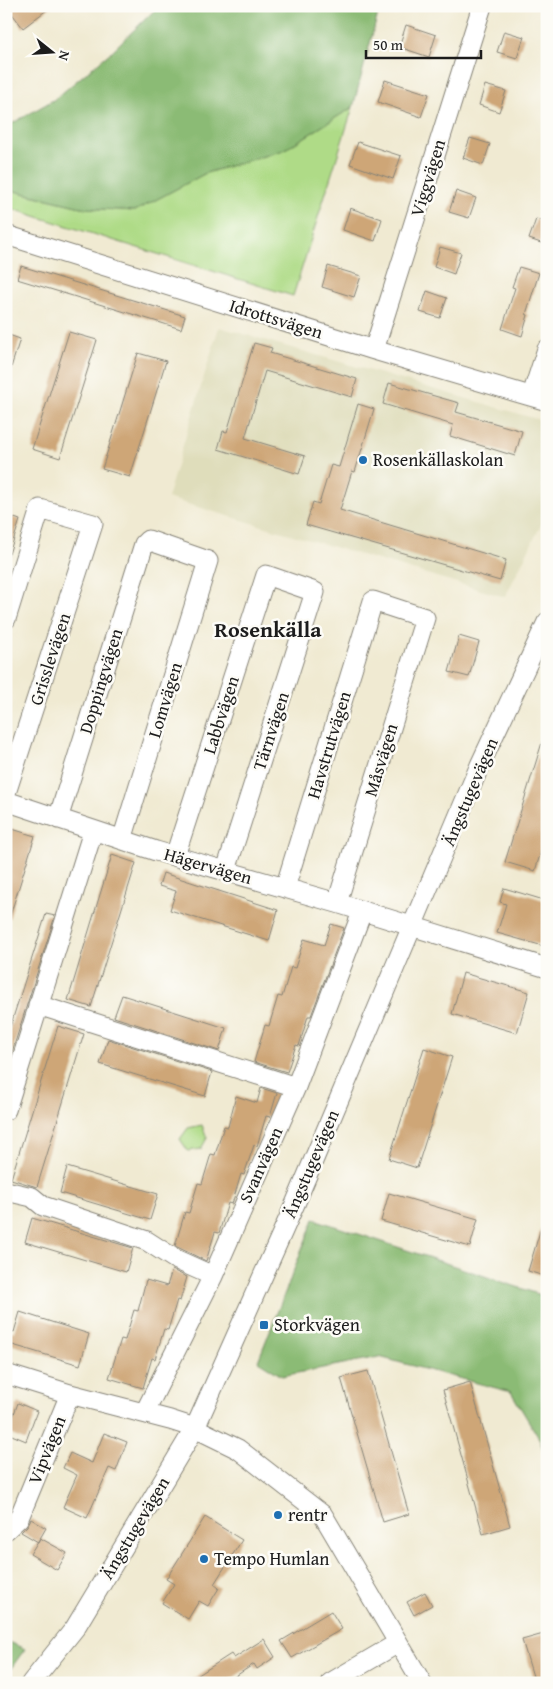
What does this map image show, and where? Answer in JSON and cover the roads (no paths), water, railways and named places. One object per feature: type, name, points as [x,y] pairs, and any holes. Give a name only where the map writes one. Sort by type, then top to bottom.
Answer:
[{"type":"street","name":"Viggvägen","points":[[374,350],[482,6]]},
{"type":"street","name":"Idrottsvägen","points":[[6,235],[374,350],[539,398]]},
{"type":"street","points":[[539,398],[547,349]]},
{"type":"street","name":"Grisslevägen","points":[[6,619],[40,510],[94,524],[6,793]]},
{"type":"street","name":"Lomvägen","points":[[122,840],[208,560],[148,540],[144,544]]},
{"type":"street","name":"Doppingvägen","points":[[58,818],[144,544]]},
{"type":"street","name":"Tärnvägen","points":[[226,870],[315,592],[266,575]]},
{"type":"street","name":"Labbvägen","points":[[175,856],[266,575]]},
{"type":"street","name":"Måsvägen","points":[[336,903],[425,618],[373,601]]},
{"type":"street","name":"Havstrutvägen","points":[[285,888],[373,601]]},
{"type":"street","name":"Ängstugevägen","points":[[31,1683],[75,1628],[195,1428],[295,1204],[480,765],[547,622]]},
{"type":"street","name":"Hägervägen","points":[[6,802],[122,840],[547,968]]},
{"type":"street","points":[[6,1110],[93,831]]},
{"type":"street","name":"Svanvägen","points":[[145,1412],[213,1276],[296,1087],[362,912]]},
{"type":"street","points":[[38,1005],[296,1087]]},
{"type":"street","points":[[6,1191],[32,1197],[43,1206],[147,1242],[175,1259],[213,1276]]},
{"type":"street","points":[[6,1374],[70,1394],[145,1412],[195,1428],[238,1449],[323,1515],[422,1683]]},
{"type":"street","name":"Vipvägen","points":[[6,1530],[19,1518],[70,1394]]},
{"type":"street","points":[[330,1683],[398,1643]]},
{"type":"place","name":"Rosenkällaskolan","points":[[363,460]]},
{"type":"place","name":"Storkvägen","points":[[264,1325]]},
{"type":"place","name":"rentr","points":[[278,1515]]},
{"type":"place","name":"Tempo Humlan","points":[[204,1559]]},
{"type":"district","name":"Rosenkälla","points":[[268,629]]}]
